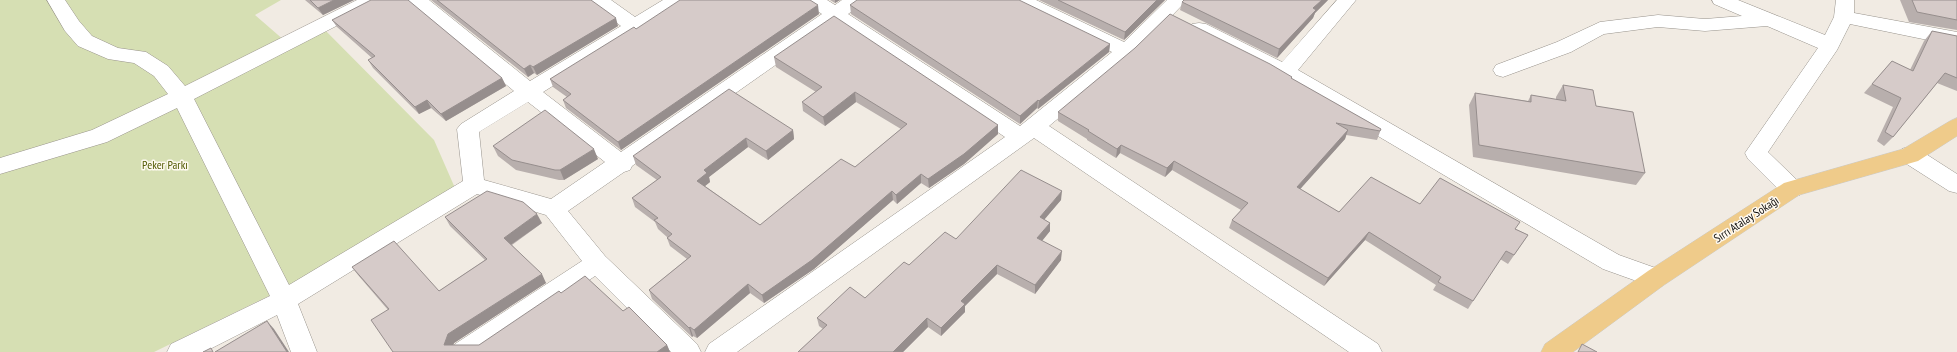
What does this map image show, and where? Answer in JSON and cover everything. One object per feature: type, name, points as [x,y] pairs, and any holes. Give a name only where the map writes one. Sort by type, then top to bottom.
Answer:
[{"type":"main road","name":"Sırrı Atalay Sokağı","points":[[1554,352],[1656,278],[1792,189],[1910,155],[1957,126]]},
{"type":"street","points":[[56,0],[72,26],[85,41],[115,54],[139,57],[161,70],[182,96],[284,300],[304,352]]},
{"type":"street","points":[[0,166],[99,136],[182,96],[372,0]]},
{"type":"street","points":[[417,0],[529,92],[622,164]]},
{"type":"street","points":[[598,0],[635,26]]},
{"type":"street","points":[[474,185],[468,129],[677,0]]},
{"type":"street","points":[[814,0],[1027,132],[1369,352]]},
{"type":"street","points":[[554,209],[622,164],[855,0]]},
{"type":"street","points":[[1020,0],[1126,50]]},
{"type":"street","points":[[1285,72],[1347,0]]},
{"type":"street","points":[[1721,0],[1830,45]]},
{"type":"street","points":[[718,352],[1027,132],[1126,50],[1171,6],[1611,262],[1656,278]]},
{"type":"street","points":[[1792,189],[1756,153],[1830,45],[1845,9],[1957,39]]},
{"type":"street","points":[[1503,70],[1564,46],[1600,28],[1658,21],[1705,25],[1769,20]]},
{"type":"street","points":[[1910,155],[1957,185]]},
{"type":"street","points":[[180,352],[284,300],[474,185],[554,209],[597,263],[688,352]]},
{"type":"street","points":[[464,352],[597,263]]},
{"type":"green space","name":"Peker Parkı","points":[[0,0],[281,0],[255,15],[285,41],[318,23],[434,140],[455,188],[308,277],[154,352],[0,352]]},
{"type":"building","points":[[310,0],[334,0],[318,8]]},
{"type":"building","points":[[371,0],[408,0],[502,78],[441,114],[427,100],[415,107],[368,60],[375,56],[332,20]]},
{"type":"building","points":[[437,0],[591,0],[616,18],[533,67],[530,65],[524,69]]},
{"type":"building","points":[[680,0],[810,0],[818,5],[618,142],[563,100],[571,94],[550,79],[634,27],[636,29]]},
{"type":"building","points":[[857,0],[1019,0],[1110,44],[1039,101],[1038,100],[1020,116],[850,5]]},
{"type":"building","points":[[1058,0],[1157,0],[1125,32]]},
{"type":"building","points":[[1184,0],[1322,0],[1313,8],[1316,10],[1279,49],[1182,2]]},
{"type":"building","points":[[1912,0],[1957,0],[1957,20],[1917,12]]},
{"type":"building","points":[[1170,14],[1270,64],[1292,77],[1291,78],[1381,129],[1380,131],[1336,123],[1348,130],[1297,187],[1339,212],[1371,177],[1420,204],[1440,178],[1520,222],[1515,229],[1528,235],[1514,255],[1506,251],[1473,301],[1438,282],[1441,277],[1369,232],[1328,278],[1232,220],[1248,203],[1174,161],[1167,168],[1121,145],[1117,149],[1088,131],[1089,130],[1058,112],[1135,48]]},
{"type":"building","points":[[834,16],[998,125],[964,154],[928,179],[921,174],[896,195],[892,191],[812,260],[762,295],[748,284],[694,330],[690,327],[689,328],[649,290],[691,256],[667,238],[672,234],[654,220],[658,218],[632,198],[661,177],[633,156],[729,89],[793,130],[766,151],[746,138],[704,170],[707,173],[697,181],[760,225],[841,159],[855,167],[907,124],[855,92],[823,117],[802,102],[822,87],[774,57]]},
{"type":"building","points":[[1932,31],[1957,36],[1957,78],[1945,73],[1893,137],[1885,132],[1901,98],[1872,84],[1892,61],[1913,71]]},
{"type":"building","points":[[1563,85],[1593,90],[1596,106],[1633,112],[1645,173],[1479,145],[1475,93],[1531,102],[1531,95],[1566,101]]},
{"type":"building","points":[[545,110],[594,149],[560,170],[555,170],[512,160],[493,146]]},
{"type":"building","points":[[1021,170],[1062,191],[1040,217],[1050,223],[1037,238],[1062,251],[1035,285],[997,265],[961,301],[965,304],[941,328],[927,318],[893,352],[798,352],[827,325],[817,318],[850,287],[865,298],[904,262],[909,265],[945,232],[956,239]]},
{"type":"building","points":[[487,191],[523,202],[537,214],[504,238],[542,274],[448,334],[444,345],[479,345],[559,291],[561,293],[585,276],[623,311],[629,307],[667,345],[657,352],[393,352],[371,320],[389,309],[352,267],[394,241],[439,291],[487,259],[445,217]]},
{"type":"building","points":[[267,321],[287,352],[215,352]]},
{"type":"building","points":[[1582,344],[1597,352],[1578,352]]},
{"type":"building","points":[[211,348],[213,352],[203,352]]}]
